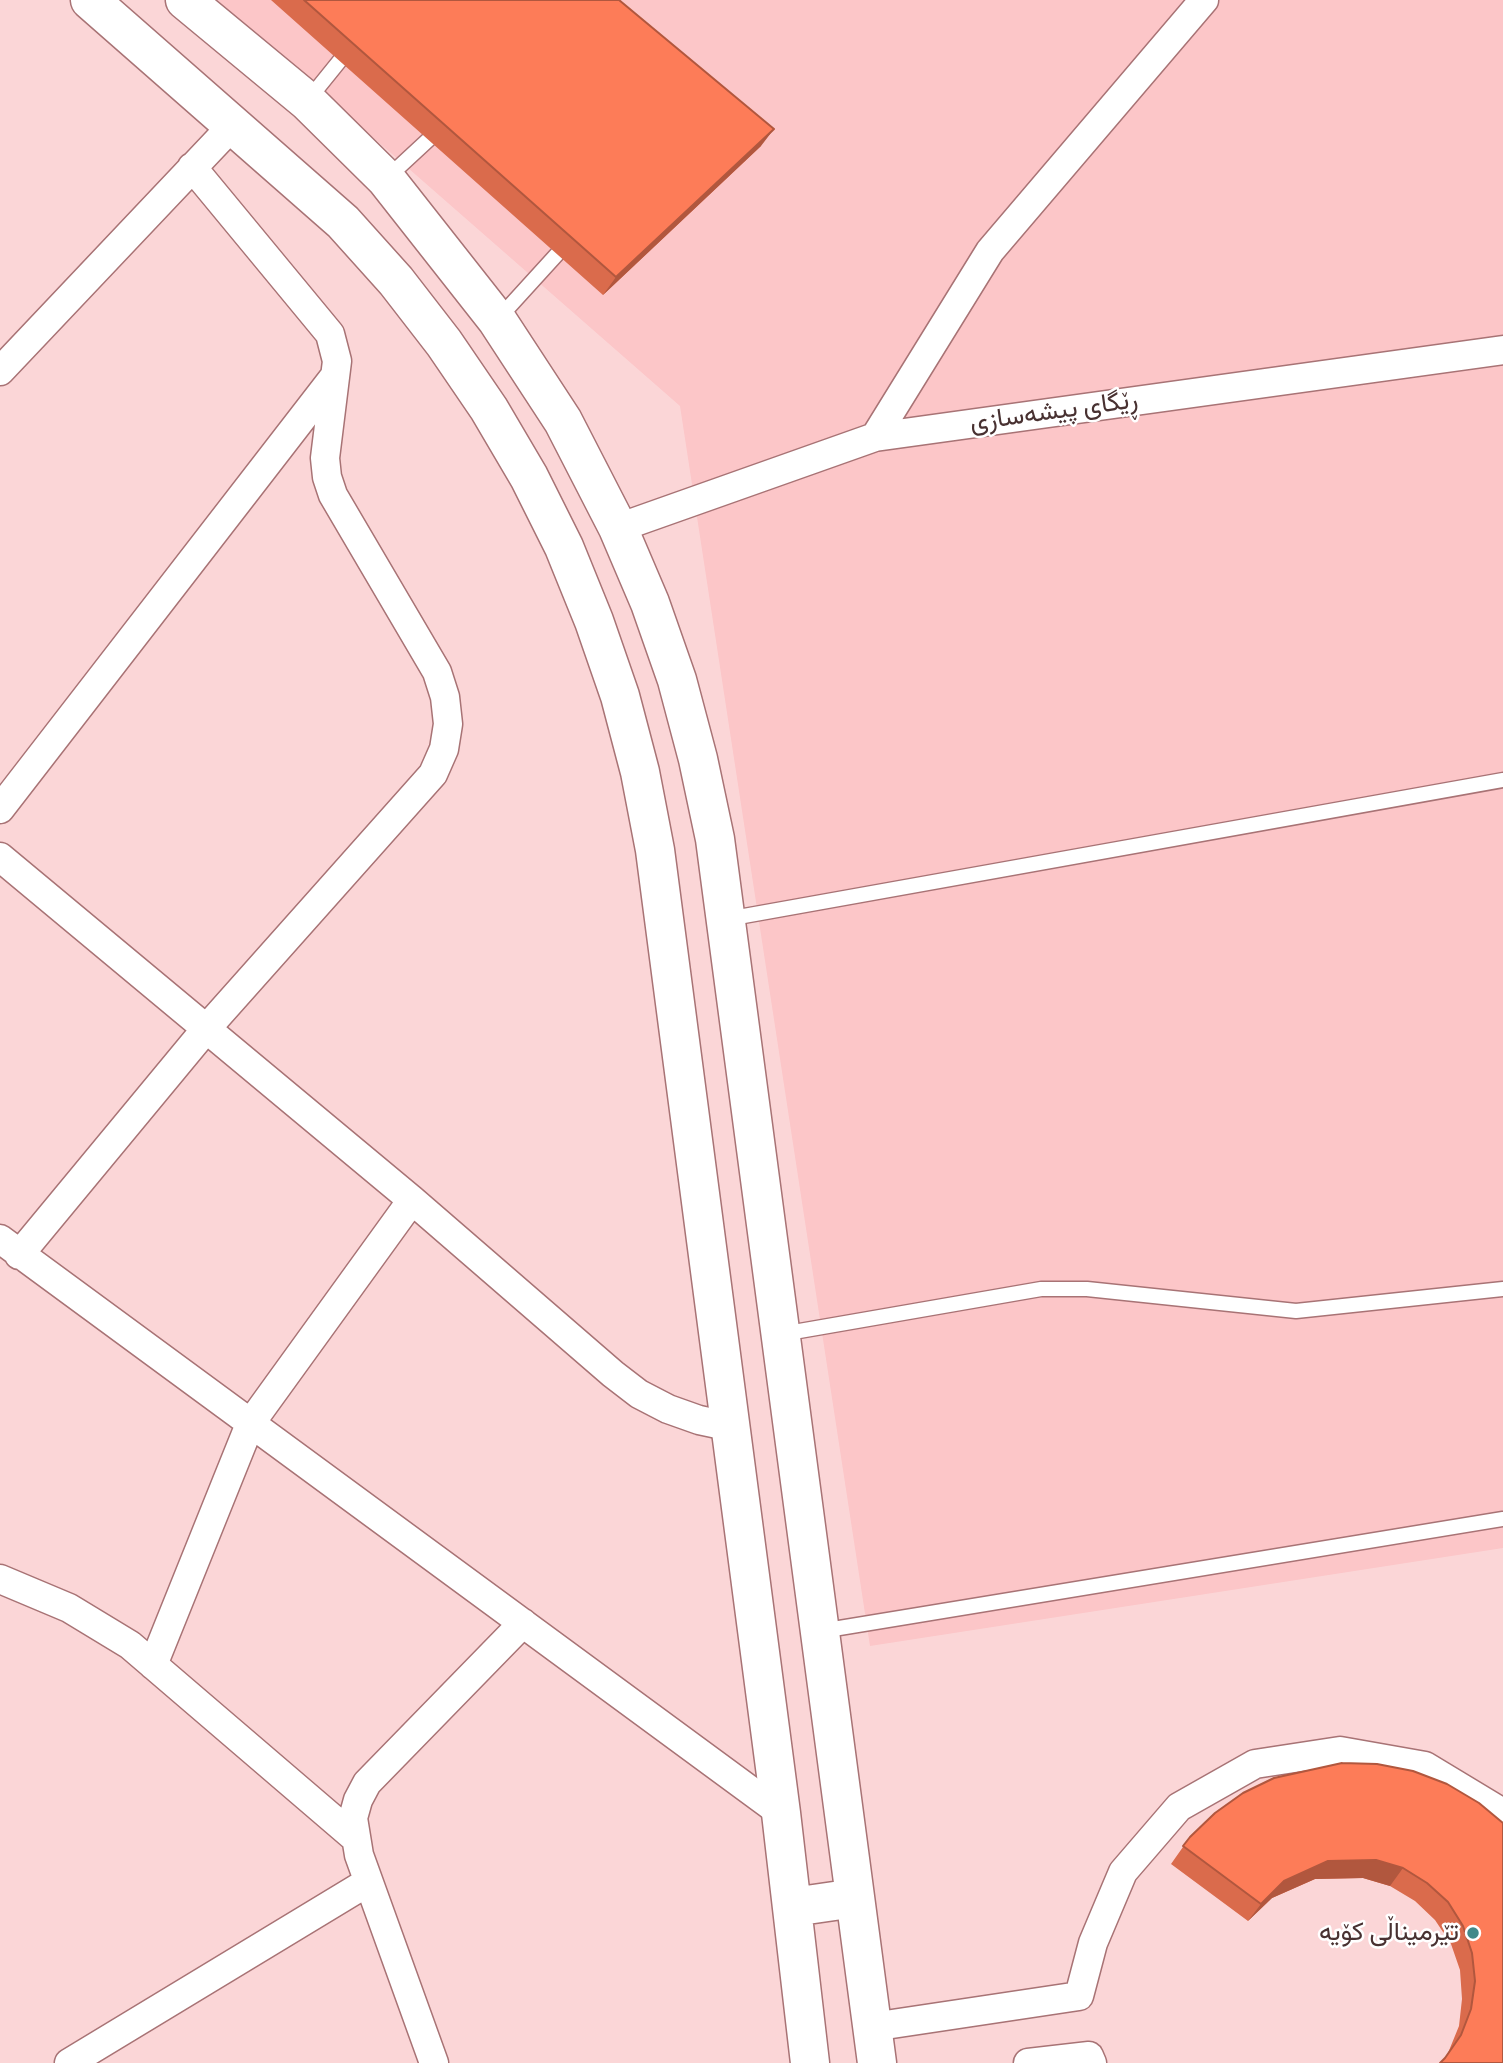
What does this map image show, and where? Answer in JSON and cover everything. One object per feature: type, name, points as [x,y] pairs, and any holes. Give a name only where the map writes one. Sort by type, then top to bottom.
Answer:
[{"type":"main road","points":[[90,0],[131,12],[233,125],[343,222],[396,281],[489,408],[529,477],[564,548],[594,621],[620,696],[640,772],[655,850],[782,1813],[810,2063]]},
{"type":"main road","points":[[185,0],[307,101],[386,179],[497,320],[563,421],[618,528],[650,603],[698,759],[715,838],[874,2045]]},
{"type":"main road","points":[[793,1907],[855,1898]]},
{"type":"street","points":[[875,437],[990,251],[1204,0]]},
{"type":"street","points":[[0,371],[233,125]]},
{"type":"street","points":[[192,167],[323,322],[335,347],[336,374],[325,458],[327,477],[333,495],[437,672],[445,697],[448,723],[444,749],[433,774],[9,1247],[782,1813]]},
{"type":"street","name":"ڕێگای پیشەسازی","points":[[618,528],[875,437],[1503,349]]},
{"type":"street","points":[[0,809],[336,374]]},
{"type":"street","points":[[0,857],[412,1200],[639,1394],[699,1420],[732,1427]]},
{"type":"street","points":[[153,1665],[250,1424],[412,1200]]},
{"type":"street","points":[[0,1579],[69,1608],[99,1624],[153,1665],[354,1837]]},
{"type":"street","points":[[434,2063],[368,1882],[354,1837],[353,1818],[358,1800],[368,1783],[523,1623]]},
{"type":"street","points":[[874,2045],[1079,1996],[1093,1943],[1123,1872],[1179,1807],[1255,1764],[1340,1751],[1425,1766],[1503,1813]]},
{"type":"street","points":[[69,2063],[368,1882]]},
{"type":"street","points":[[1028,2063],[1089,2056],[1092,2063]]},
{"type":"lane","points":[[307,101],[356,40]]},
{"type":"lane","points":[[386,179],[453,116]]},
{"type":"lane","points":[[497,320],[580,229]]},
{"type":"lane","points":[[725,919],[1503,780]]},
{"type":"lane","points":[[780,1335],[1041,1289],[1100,1290],[1296,1311],[1503,1289]]},
{"type":"lane","points":[[820,1632],[1503,1519]]},
{"type":"shaded area","points":[[216,0],[1503,0],[1503,1548],[870,1646],[680,406]]},
{"type":"building","points":[[304,0],[619,0],[774,129],[616,277]]},
{"type":"building","name":"تێرمیناڵی کۆیە","points":[[1342,1763],[1377,1764],[1413,1771],[1447,1784],[1479,1803],[1503,1823],[1503,2063],[1440,2063],[1461,2035],[1471,2009],[1475,1981],[1472,1953],[1463,1926],[1448,1902],[1427,1883],[1403,1868],[1376,1860],[1328,1861],[1284,1881],[1261,1904],[1183,1846],[1215,1813],[1243,1793],[1274,1778]]},
{"type":"place","name":"تێرمیناڵی کۆیە","points":[[1473,1933]]}]
